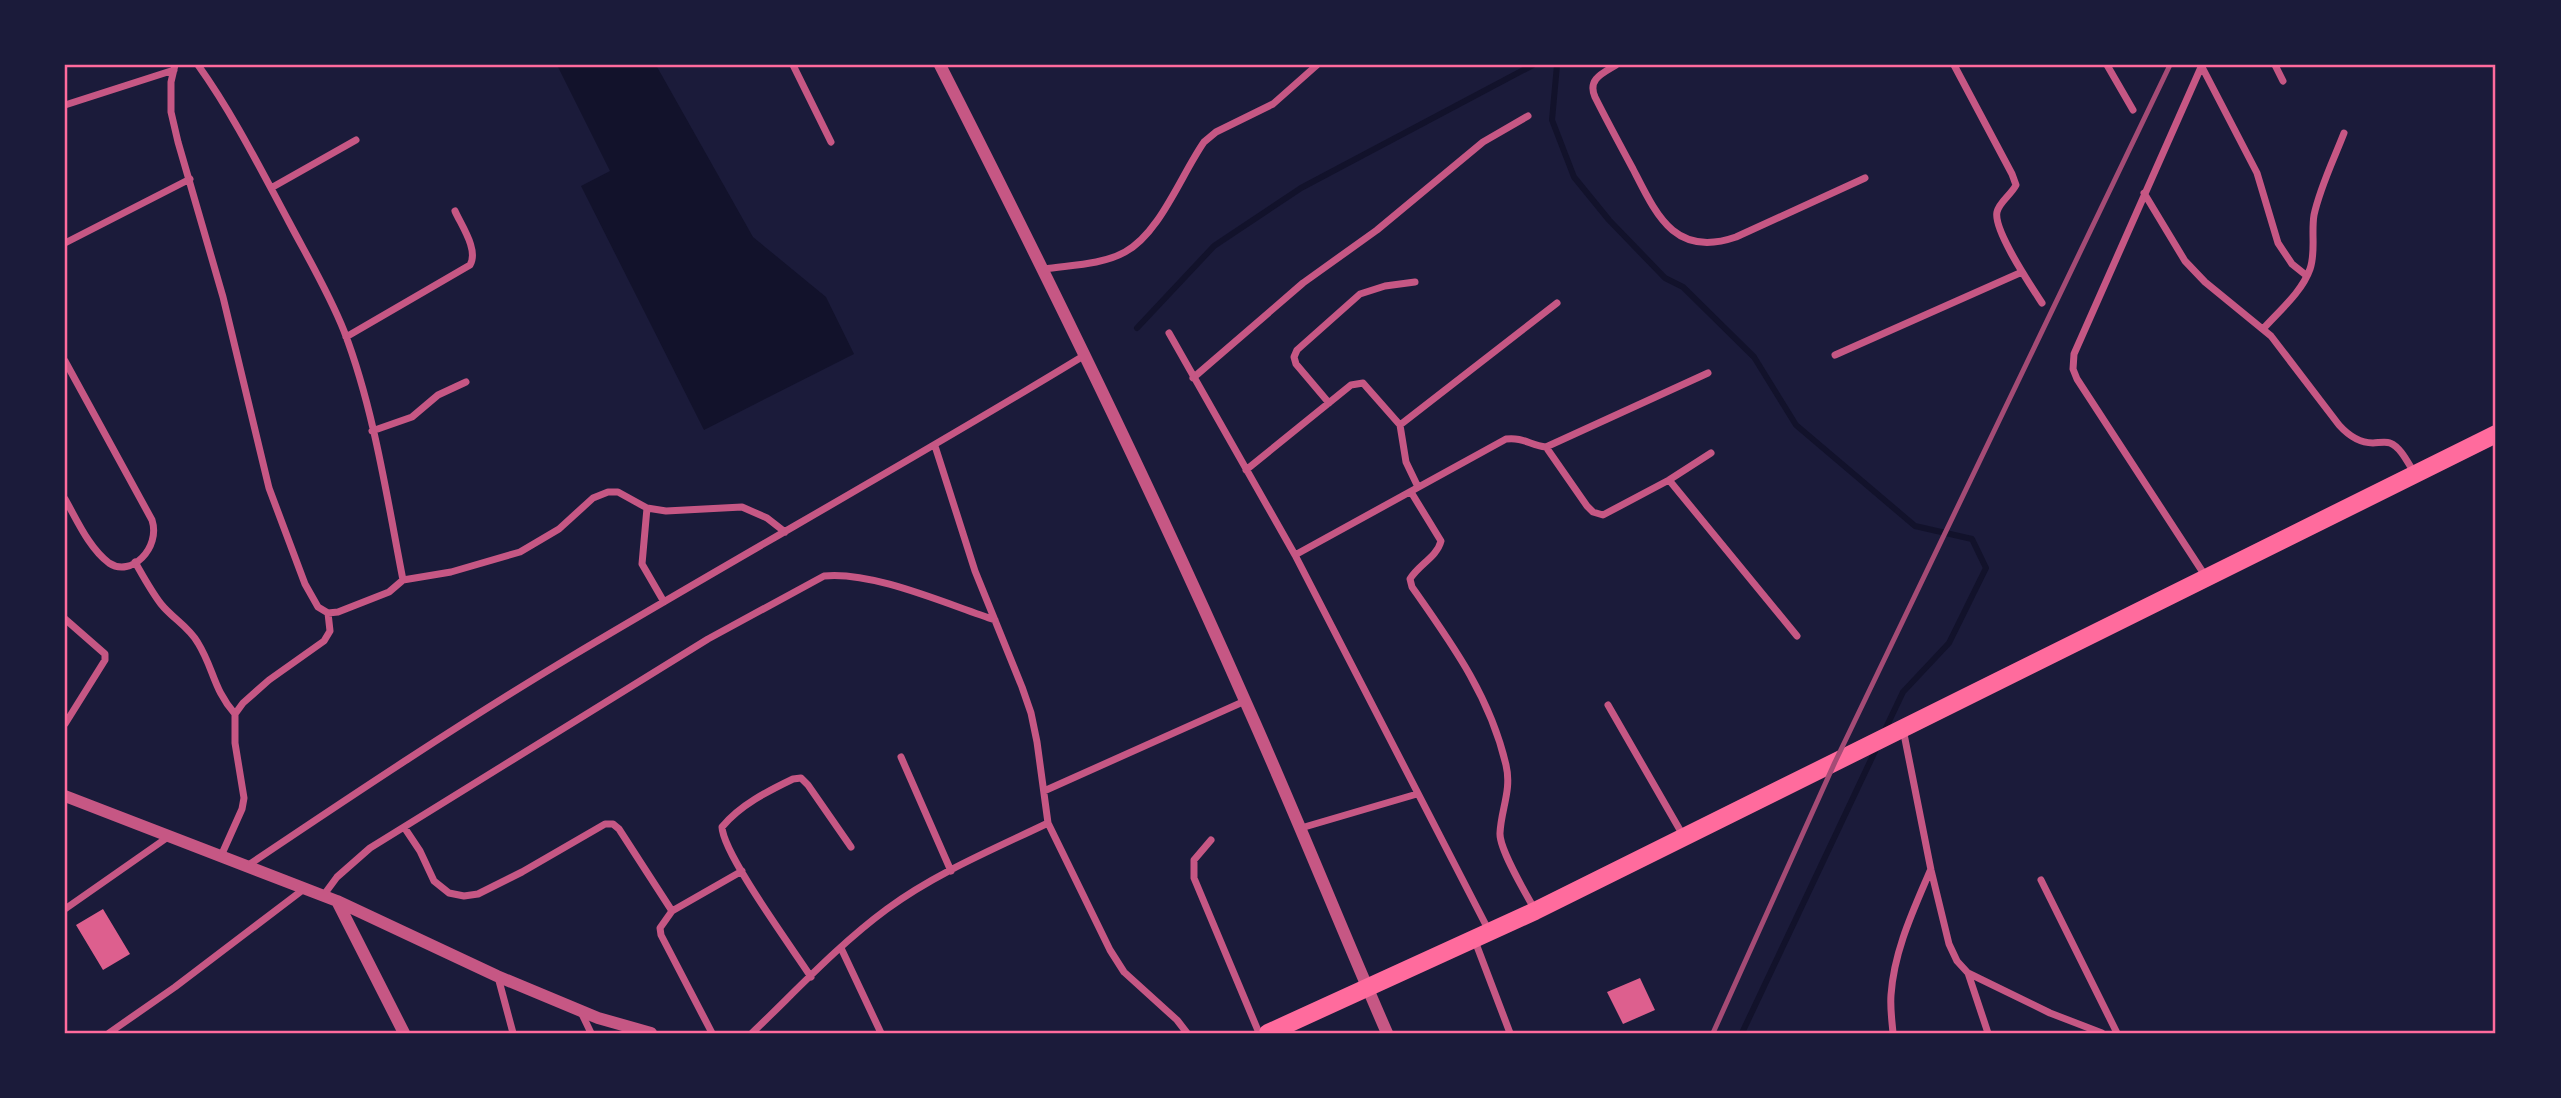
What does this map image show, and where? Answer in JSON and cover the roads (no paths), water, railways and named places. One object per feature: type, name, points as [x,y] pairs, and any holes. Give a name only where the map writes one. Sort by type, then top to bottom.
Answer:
[{"type":"main road","points":[[1268,1033],[1366,986],[1482,937],[2496,434]]},
{"type":"street","points":[[198,65],[237,126],[271,188],[324,287],[346,337],[359,374],[403,580]]},
{"type":"street","points":[[793,65],[831,142]]},
{"type":"street","points":[[940,65],[1086,355],[1245,701],[1387,1033]]},
{"type":"street","points":[[1044,269],[1111,258],[1126,252],[1153,226],[1204,142],[1216,132],[1273,104],[1317,65]]},
{"type":"street","points":[[1616,65],[1598,75],[1592,90],[1654,211],[1677,234],[1691,241],[1717,243],[1736,237],[1865,178]]},
{"type":"street","points":[[1954,65],[2016,185],[2012,194],[1997,209],[1996,218],[2022,272],[2042,303]]},
{"type":"street","points":[[2108,65],[2133,110]]},
{"type":"street","points":[[2275,65],[2283,81]]},
{"type":"street","points":[[2202,66],[2074,354],[2073,369],[2206,577]]},
{"type":"street","points":[[2202,66],[2257,173],[2283,253],[2307,276]]},
{"type":"street","points":[[65,105],[174,67],[171,112],[223,297],[270,488],[305,584],[318,607],[328,613],[338,612],[389,592],[403,580],[451,572],[520,552],[559,529],[593,498],[608,492],[618,492],[647,508],[693,512],[742,507],[767,518],[785,532]]},
{"type":"street","points":[[1193,378],[1303,283],[1397,214],[1482,142],[1528,116]]},
{"type":"street","points":[[2263,329],[2307,276],[2312,259],[2313,218],[2317,202],[2344,133]]},
{"type":"street","points":[[271,188],[356,141]]},
{"type":"street","points":[[65,243],[190,179]]},
{"type":"street","points":[[2144,193],[2185,261],[2205,282],[2282,348],[2339,425],[2349,435],[2370,443],[2389,443],[2397,448],[2415,474]]},
{"type":"street","points":[[346,337],[470,265],[474,259],[472,251],[455,211]]},
{"type":"street","points":[[1835,355],[2022,272]]},
{"type":"street","points":[[1329,403],[1296,364],[1294,357],[1297,350],[1360,294],[1377,288],[1415,282]]},
{"type":"street","points":[[1400,425],[1557,303]]},
{"type":"street","points":[[1168,332],[1295,555],[1417,794],[1482,937],[1510,1033]]},
{"type":"street","points":[[247,866],[536,679],[1086,355]]},
{"type":"street","points":[[65,361],[155,528],[152,546],[135,562],[122,566],[113,565],[89,540],[65,499]]},
{"type":"street","points":[[1295,555],[1506,439],[1519,438],[1536,446],[1546,447],[1707,373]]},
{"type":"street","points":[[372,431],[412,417],[438,395],[466,382]]},
{"type":"street","points":[[1246,470],[1351,385],[1363,383],[1400,425],[1414,489],[1441,541],[1439,549],[1415,571],[1410,579],[1412,587],[1474,677],[1497,733],[1507,767],[1509,789],[1499,835],[1502,847],[1535,911]]},
{"type":"street","points":[[935,446],[975,571],[1031,713],[1048,822],[1110,950],[1124,972],[1177,1020],[1187,1033]]},
{"type":"street","points":[[1546,447],[1593,512],[1603,515],[1669,480],[1711,453]]},
{"type":"street","points":[[1669,480],[1797,636]]},
{"type":"street","points":[[647,508],[642,564],[664,602]]},
{"type":"street","points":[[135,562],[160,603],[199,643],[216,687],[235,715]]},
{"type":"street","points":[[323,896],[349,866],[370,848],[708,639],[824,576],[842,574],[865,577],[995,620]]},
{"type":"street","points":[[221,856],[242,809],[244,797],[233,727],[235,715],[243,703],[268,680],[324,641],[330,631],[328,613]]},
{"type":"street","points":[[65,619],[105,654],[105,660],[65,724]]},
{"type":"street","points":[[1044,791],[1245,701]]},
{"type":"street","points":[[1608,705],[1684,838]]},
{"type":"street","points":[[1896,731],[1949,944],[1957,961],[1968,972],[2050,1013],[2102,1033]]},
{"type":"street","points":[[901,757],[951,871]]},
{"type":"street","points":[[811,977],[742,871],[723,835],[722,827],[747,805],[793,779],[801,778],[850,847]]},
{"type":"street","points":[[1301,828],[1417,794]]},
{"type":"street","points":[[65,796],[337,901],[497,976],[581,1011],[651,1033]]},
{"type":"street","points":[[751,1033],[841,948],[888,908],[925,884],[1048,822]]},
{"type":"street","points":[[404,827],[420,851],[434,881],[449,893],[464,896],[478,894],[605,824],[612,824],[619,829],[672,911]]},
{"type":"street","points":[[65,909],[169,837]]},
{"type":"street","points":[[1211,840],[1194,860],[1194,878],[1259,1033]]},
{"type":"street","points":[[1893,1033],[1891,997],[1894,966],[1904,932],[1931,870]]},
{"type":"street","points":[[712,1033],[661,935],[660,928],[672,911],[742,871]]},
{"type":"street","points":[[2041,880],[2118,1033]]},
{"type":"street","points":[[110,1033],[304,888]]},
{"type":"street","points":[[337,901],[404,1033]]},
{"type":"street","points":[[841,948],[881,1033]]},
{"type":"street","points":[[1968,972],[1988,1033]]},
{"type":"street","points":[[497,976],[513,1033]]},
{"type":"street","points":[[581,1011],[591,1033]]},
{"type":"waterway","points":[[1137,328],[1214,246],[1301,188],[1533,65]]},
{"type":"waterway","points":[[1557,65],[1552,120],[1574,177],[1609,220],[1665,278],[1683,287],[1754,357],[1796,425],[1915,526],[1972,539],[1986,568],[1949,643],[1903,692],[1883,734]]},
{"type":"waterway","points":[[1742,1033],[1877,747]]},
{"type":"railway","points":[[1713,1033],[1835,762],[2170,65]]}]
